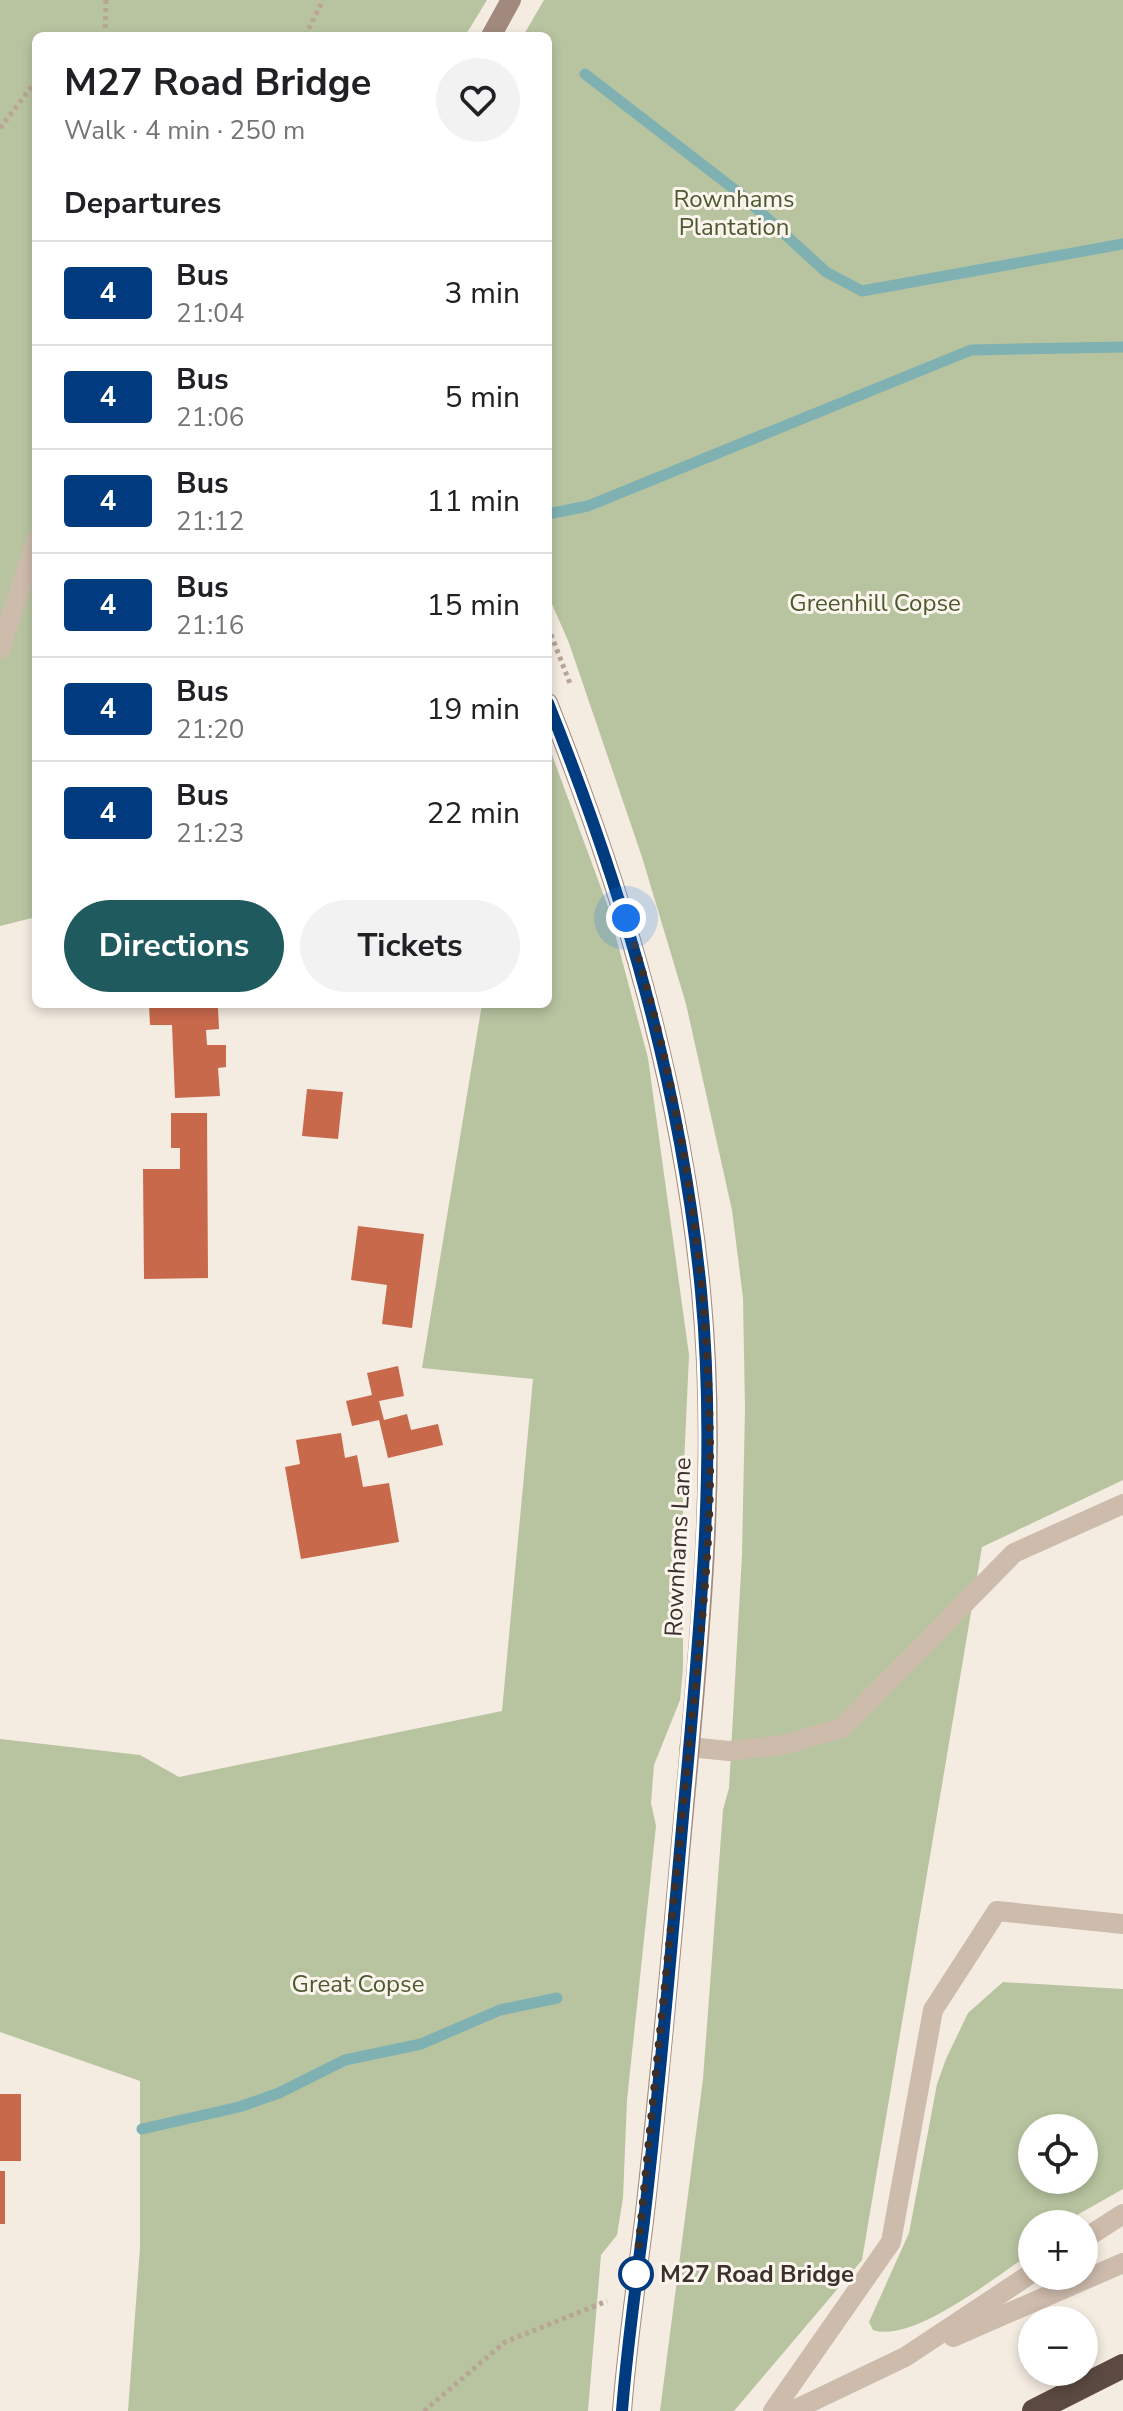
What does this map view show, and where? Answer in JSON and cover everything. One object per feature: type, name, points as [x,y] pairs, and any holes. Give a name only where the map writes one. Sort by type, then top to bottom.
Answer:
[{"type":"highway","points":[[1034,2411],[1123,2366]]},
{"type":"street","points":[[493,32],[511,0]]},
{"type":"street","points":[[0,649],[32,553]]},
{"type":"street","name":"Rownhams Lane","points":[[552,713],[601,840],[634,944],[679,1131],[695,1239],[707,1390],[710,1480],[700,1652],[622,2411]]},
{"type":"street","points":[[689,1747],[729,1751],[783,1745],[842,1728],[1014,1553],[1123,1504]]},
{"type":"street","points":[[773,2411],[891,2242],[933,2010],[997,1911],[1123,1924]]},
{"type":"street","points":[[1098,2230],[1123,2214]]},
{"type":"street","points":[[792,2411],[905,2357],[1123,2263]]},
{"type":"street","points":[[905,2357],[1018,2282]]},
{"type":"path","points":[[106,0],[106,32]]},
{"type":"path","points":[[307,32],[323,0]]},
{"type":"path","points":[[0,128],[32,86]]},
{"type":"path","points":[[424,2411],[505,2342],[521,2333],[610,2299],[631,2308]]},
{"type":"green space","points":[[0,0],[487,0],[467,32],[32,32],[32,918],[0,926]]},
{"type":"green space","name":"Greenhill Copse","points":[[544,0],[1123,0],[1123,1480],[982,1547],[862,2260],[734,2411],[660,2411],[703,2079],[723,1810],[729,1788],[742,1555],[745,1408],[743,1298],[732,1210],[686,1004],[642,857],[569,643],[552,604],[552,32],[525,32]]},
{"type":"green space","name":"Great Copse","points":[[552,755],[608,907],[648,1058],[689,1355],[683,1486],[683,1668],[680,1700],[654,1765],[651,1803],[656,1826],[627,2100],[623,2198],[617,2235],[601,2255],[588,2411],[128,2411],[140,2248],[140,2081],[0,2032],[0,1739],[140,1755],[179,1777],[502,1711],[533,1379],[422,1368],[481,1008],[552,1008]]},
{"type":"green space","points":[[1003,1982],[1123,1989],[1123,2189],[1086,2210],[1018,2210],[1018,2263],[932,2318],[890,2332],[873,2330],[869,2322],[909,2233],[937,2084],[968,2013]]},
{"type":"building","points":[[149,1008],[218,1008],[219,1029],[206,1030],[207,1045],[226,1045],[226,1067],[218,1068],[220,1096],[175,1098],[172,1025],[150,1025]]},
{"type":"building","points":[[307,1089],[343,1092],[338,1139],[302,1136]]},
{"type":"building","points":[[171,1113],[207,1113],[208,1278],[144,1279],[143,1169],[180,1169],[180,1148],[171,1148]]},
{"type":"building","points":[[358,1226],[424,1234],[412,1328],[382,1324],[387,1285],[351,1280]]},
{"type":"building","points":[[398,1366],[404,1396],[379,1401],[384,1420],[407,1414],[411,1430],[438,1424],[443,1445],[388,1458],[379,1420],[352,1426],[346,1401],[372,1395],[367,1373]]},
{"type":"building","points":[[341,1433],[345,1458],[357,1455],[363,1487],[389,1483],[399,1542],[301,1559],[285,1467],[300,1464],[296,1440]]},
{"type":"building","points":[[0,2094],[21,2094],[21,2161],[0,2161]]},
{"type":"building","points":[[0,2171],[5,2171],[5,2224],[0,2224]]},
{"type":"waterway","points":[[585,74],[743,196],[826,272],[862,291],[1123,244]]},
{"type":"waterway","points":[[552,513],[588,506],[971,350],[1123,347]]},
{"type":"waterway","points":[[142,2129],[239,2107],[279,2093],[345,2060],[421,2044],[500,2010],[557,1998]]},
{"type":"bus line","name":"4","points":[[552,713],[601,840],[634,944],[661,1045],[679,1131],[695,1239],[707,1390],[710,1480],[700,1652],[622,2411]]},
{"type":"place","name":"M27 Road Bridge","points":[[636,2274]]},
{"type":"route","points":[[626,918],[661,1045],[679,1131],[701,1294],[710,1480],[700,1652],[636,2274]]},
{"type":"park label","name":"Rownhams Plantation","points":[[734,213]]}]
